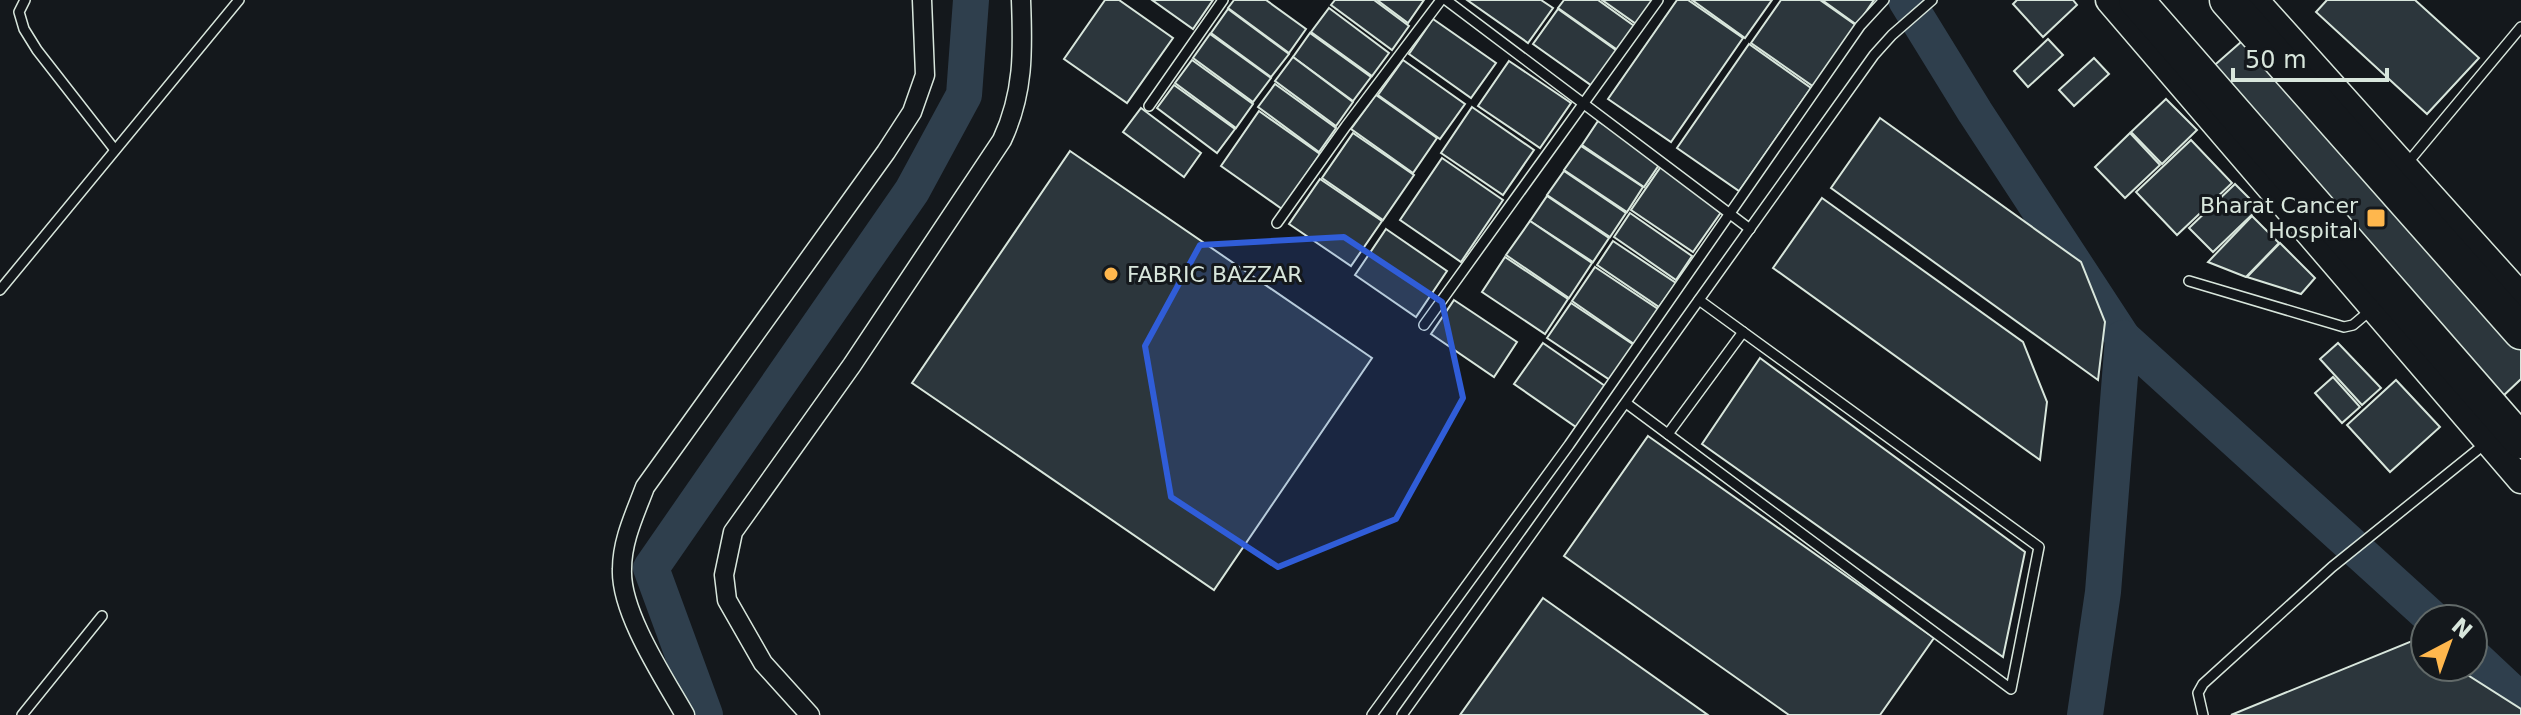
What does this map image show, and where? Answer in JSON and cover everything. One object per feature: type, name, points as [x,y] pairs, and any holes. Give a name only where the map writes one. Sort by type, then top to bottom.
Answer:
[{"type":"highway","points":[[2136,0],[2504,442]]},
{"type":"highway","points":[[2227,0],[2397,176],[2521,332]]},
{"type":"street","points":[[685,715],[647,650],[629,602],[621,572],[626,537],[645,487],[912,112],[925,75],[922,0]]},
{"type":"street","points":[[810,715],[763,663],[727,600],[724,575],[733,532],[852,365],[1002,140],[1015,113],[1021,78],[1021,0]]},
{"type":"street","points":[[2109,0],[2372,309],[2504,442],[2521,480]]},
{"type":"street","points":[[2264,5],[2397,176],[2521,296]]},
{"type":"lane","points":[[25,0],[19,12],[24,29],[115,150]]},
{"type":"lane","points":[[0,290],[239,0]]},
{"type":"lane","points":[[1149,106],[1223,0]]},
{"type":"lane","points":[[1277,223],[1346,126],[1444,0],[1750,229]]},
{"type":"lane","points":[[1424,325],[1658,0]]},
{"type":"lane","points":[[1372,715],[1569,445],[1860,26],[1884,0]]},
{"type":"lane","points":[[1402,715],[1874,55],[1932,0]]},
{"type":"lane","points":[[2397,176],[2521,27]]},
{"type":"lane","points":[[2189,281],[2344,327],[2353,325],[2372,309]]},
{"type":"lane","points":[[1626,403],[2011,689],[2039,547],[1699,300]]},
{"type":"lane","points":[[1668,434],[1743,332]]},
{"type":"lane","points":[[2203,715],[2198,693],[2203,684],[2332,567],[2383,526],[2504,442]]},
{"type":"lane","points":[[22,715],[102,616]]},
{"type":"highlighted area","points":[[1344,237],[1442,302],[1463,398],[1396,519],[1278,567],[1171,497],[1145,346],[1200,245]]},
{"type":"building","points":[[1105,0],[1119,0],[1173,38],[1127,103],[1064,59]]},
{"type":"building","points":[[1152,0],[1213,0],[1193,29]]},
{"type":"building","points":[[1234,0],[1266,0],[1306,29],[1289,53],[1228,8]]},
{"type":"building","points":[[1335,0],[1374,0],[1409,26],[1392,50],[1331,5]]},
{"type":"building","points":[[1377,0],[1424,0],[1408,23]]},
{"type":"building","points":[[1467,0],[1541,0],[1553,8],[1528,43]]},
{"type":"building","points":[[1564,0],[1598,0],[1637,28],[1619,51],[1558,8]]},
{"type":"building","points":[[1602,0],[1652,0],[1656,2],[1639,26]]},
{"type":"building","points":[[1677,0],[1688,0],[1743,38],[1671,142],[1608,99]]},
{"type":"building","points":[[1692,0],[1772,0],[1745,38]]},
{"type":"building","points":[[1781,0],[1820,0],[1857,26],[1814,87],[1751,43]]},
{"type":"building","points":[[1822,0],[1874,0],[1857,25]]},
{"type":"building","points":[[2017,0],[2073,0],[2077,5],[2043,37],[2013,4]]},
{"type":"building","points":[[2327,0],[2415,0],[2479,58],[2427,114],[2316,12]]},
{"type":"building","points":[[1329,8],[1389,53],[1372,76],[1311,32]]},
{"type":"building","points":[[1228,9],[1289,54],[1271,77],[1211,33]]},
{"type":"building","points":[[1558,9],[1620,53],[1595,88],[1533,44]]},
{"type":"building","points":[[1433,19],[1496,63],[1471,98],[1409,54]]},
{"type":"building","points":[[2257,28],[2521,323],[2521,379],[2502,397],[2209,70]]},
{"type":"building","points":[[1310,33],[1371,77],[1353,101],[1293,57]]},
{"type":"building","points":[[1210,34],[1271,78],[1253,102],[1193,58]]},
{"type":"building","points":[[2048,39],[2063,55],[2028,87],[2014,71]]},
{"type":"building","points":[[1749,44],[1811,88],[1739,191],[1677,148]]},
{"type":"building","points":[[1293,57],[1353,102],[1336,126],[1275,81]]},
{"type":"building","points":[[2094,58],[2109,74],[2074,106],[2059,90]]},
{"type":"building","points":[[1192,60],[1253,104],[1236,128],[1175,83]]},
{"type":"building","points":[[1403,60],[1465,104],[1440,139],[1378,95]]},
{"type":"building","points":[[1509,61],[1571,103],[1540,148],[1478,106]]},
{"type":"building","points":[[1275,84],[1336,128],[1319,152],[1258,107]]},
{"type":"building","points":[[1174,85],[1235,129],[1217,153],[1157,108]]},
{"type":"building","points":[[1376,95],[1437,138],[1413,173],[1351,129]]},
{"type":"building","points":[[2166,99],[2197,130],[2162,164],[2131,132]]},
{"type":"building","points":[[1472,107],[1534,150],[1503,195],[1441,153]]},
{"type":"building","points":[[1141,108],[1201,153],[1184,177],[1123,132]]},
{"type":"building","points":[[1259,111],[1320,154],[1282,209],[1221,166]]},
{"type":"building","points":[[1880,118],[2081,262],[2105,322],[2098,380],[1831,188]]},
{"type":"building","points":[[1598,121],[1661,162],[1644,187],[1582,145]]},
{"type":"building","points":[[1353,133],[1414,175],[1383,220],[1322,178]]},
{"type":"building","points":[[2130,133],[2160,165],[2125,198],[2095,167]]},
{"type":"building","points":[[2191,140],[2232,183],[2177,235],[2136,192]]},
{"type":"building","points":[[1581,146],[1643,187],[1627,212],[1564,170]]},
{"type":"building","points":[[1070,151],[1372,358],[1214,590],[912,383]]},
{"type":"building","points":[[1442,158],[1503,200],[1461,262],[1400,220]]},
{"type":"building","points":[[1662,165],[1724,208],[1693,252],[1631,210]]},
{"type":"building","points":[[1564,171],[1626,213],[1610,237],[1547,195]]},
{"type":"building","points":[[1320,179],[1382,221],[1351,266],[1289,224]]},
{"type":"building","points":[[2235,184],[2259,208],[2213,252],[2189,228]]},
{"type":"building","points":[[1547,196],[1609,238],[1593,262],[1530,221]]},
{"type":"building","points":[[1822,198],[2023,342],[2047,402],[2040,460],[1773,268]]},
{"type":"building","points":[[1630,213],[1692,256],[1676,280],[1614,237]]},
{"type":"building","points":[[2252,216],[2279,243],[2246,277],[2208,262]]},
{"type":"building","points":[[1530,221],[1592,263],[1569,298],[1506,255]]},
{"type":"building","points":[[1386,229],[1447,271],[1416,317],[1355,275]]},
{"type":"building","points":[[1613,241],[1676,283],[1659,307],[1597,265]]},
{"type":"building","points":[[2280,243],[2315,278],[2301,294],[2247,277]]},
{"type":"building","points":[[1505,257],[1568,299],[1545,334],[1482,292]]},
{"type":"building","points":[[1595,267],[1658,309],[1634,344],[1572,301]]},
{"type":"building","points":[[1454,300],[1517,342],[1494,377],[1431,334]]},
{"type":"building","points":[[1571,303],[1634,345],[1610,380],[1547,338]]},
{"type":"building","points":[[1543,343],[1605,386],[1576,427],[1514,384]]},
{"type":"building","points":[[2338,343],[2381,388],[2362,405],[2320,359]]},
{"type":"building","points":[[1760,358],[2025,552],[2003,657],[1702,444]]},
{"type":"building","points":[[2333,377],[2360,407],[2342,423],[2315,393]]},
{"type":"building","points":[[2396,380],[2440,427],[2390,472],[2347,425]]},
{"type":"building","points":[[1648,436],[1934,638],[1880,715],[1789,715],[1564,556]]},
{"type":"building","points":[[1543,598],[1708,715],[1460,715]]},
{"type":"building","points":[[2409,642],[2409,683],[2480,683],[2521,709],[2521,715],[2231,715]]},
{"type":"waterway","points":[[705,715],[651,568],[912,191],[964,95],[971,0]]},
{"type":"waterway","points":[[1906,0],[1975,112],[2123,338]]},
{"type":"waterway","points":[[2085,715],[2103,592],[2123,338],[2415,603]]},
{"type":"waterway","points":[[2489,671],[2521,701]]},
{"type":"place","name":"Bharat Cancer Hospital","points":[[2376,218]]},
{"type":"place","name":"FABRIC BAZZAR","points":[[1111,274]]}]
